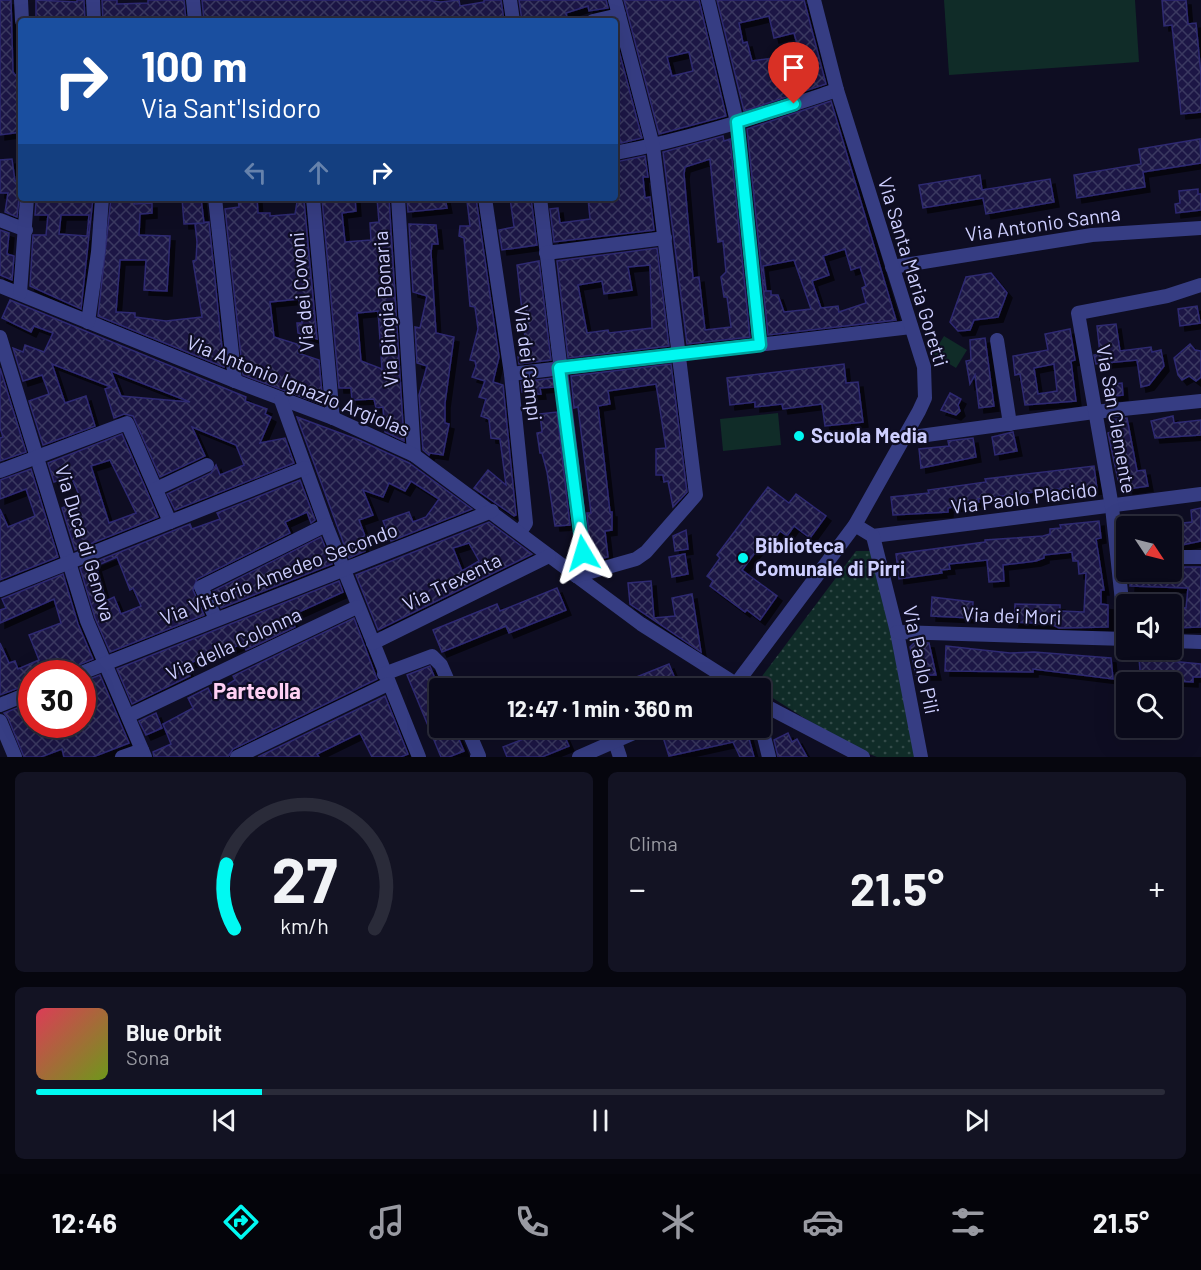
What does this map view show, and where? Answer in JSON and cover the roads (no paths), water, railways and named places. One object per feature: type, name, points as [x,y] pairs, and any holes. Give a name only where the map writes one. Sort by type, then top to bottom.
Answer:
[{"type":"street","points":[[21,0],[22,18]]},
{"type":"street","points":[[93,0],[94,18]]},
{"type":"street","points":[[193,0],[195,18]]},
{"type":"street","points":[[510,0],[513,18]]},
{"type":"street","points":[[576,576],[636,559],[646,552],[696,495],[653,146],[615,0]]},
{"type":"street","points":[[708,0],[737,122],[760,345]]},
{"type":"street","name":"Via Santa Maria Goretti","points":[[742,678],[855,525],[925,398],[926,382],[911,327],[837,90],[814,0]]},
{"type":"street","points":[[606,18],[619,15]]},
{"type":"street","points":[[618,152],[653,146],[837,90]]},
{"type":"street","points":[[20,293],[27,201]]},
{"type":"street","points":[[88,322],[98,252],[102,201]]},
{"type":"street","points":[[215,201],[235,381]]},
{"type":"street","name":"Via dei Covoni","points":[[313,201],[333,418]]},
{"type":"street","name":"Via Bingia Bonaria","points":[[398,201],[414,454]]},
{"type":"street","name":"Via dei Campi","points":[[485,201],[511,374],[526,523],[520,532]]},
{"type":"street","points":[[540,201],[583,553],[576,576]]},
{"type":"street","points":[[0,220],[26,230]]},
{"type":"street","name":"Via Antonio Sanna","points":[[892,267],[1092,235],[1201,228]]},
{"type":"street","points":[[546,253],[665,238]]},
{"type":"street","name":"Via San Clemente","points":[[1116,525],[1078,313],[1167,296],[1201,285]]},
{"type":"street","name":"Via Antonio Ignazio Argiolas","points":[[0,286],[281,400],[333,418],[414,454],[520,532],[638,628],[720,678]]},
{"type":"street","points":[[511,374],[911,327]]},
{"type":"street","name":"Via Duca di Genova","points":[[0,337],[2,353],[38,457],[87,621],[143,753]]},
{"type":"street","points":[[997,340],[1010,424]]},
{"type":"street","points":[[281,400],[357,607],[418,757]]},
{"type":"street","points":[[905,438],[1094,412],[1201,401]]},
{"type":"street","points":[[0,471],[127,423],[171,522]]},
{"type":"street","points":[[156,489],[207,465]]},
{"type":"street","points":[[0,590],[305,468]]},
{"type":"street","name":"Via Paolo Placido","points":[[873,536],[1201,495]]},
{"type":"street","name":"Via Vittorio Amedeo Secondo","points":[[96,667],[492,511]]},
{"type":"street","points":[[216,619],[201,587],[326,525]]},
{"type":"street","points":[[855,525],[873,536]]},
{"type":"street","name":"Via Paolo Pili","points":[[873,536],[897,632],[921,757]]},
{"type":"street","name":"Via Trexenta","points":[[373,643],[549,555]]},
{"type":"street","points":[[1182,557],[1201,556]]},
{"type":"street","name":"Via della Colonna","points":[[128,716],[357,607]]},
{"type":"street","name":"Via dei Mori","points":[[897,632],[1116,639]]},
{"type":"street","points":[[1182,641],[1201,642]]},
{"type":"street","points":[[237,757],[432,656],[441,665],[447,678]]},
{"type":"street","points":[[0,705],[18,698]]},
{"type":"street","points":[[771,710],[844,753],[863,757]]},
{"type":"street","points":[[0,721],[15,757]]},
{"type":"street","points":[[471,738],[479,756],[477,757]]},
{"type":"street","points":[[579,757],[624,738]]},
{"type":"street","points":[[764,738],[769,757]]},
{"type":"street","points":[[615,742],[620,757]]},
{"type":"street","points":[[122,757],[143,753]]},
{"type":"place","name":"Scuola Media","points":[[799,436]]},
{"type":"place","name":"Biblioteca Comunale di Pirri","points":[[743,558]]},
{"type":"district","name":"Parteolla","points":[[257,691]]}]
